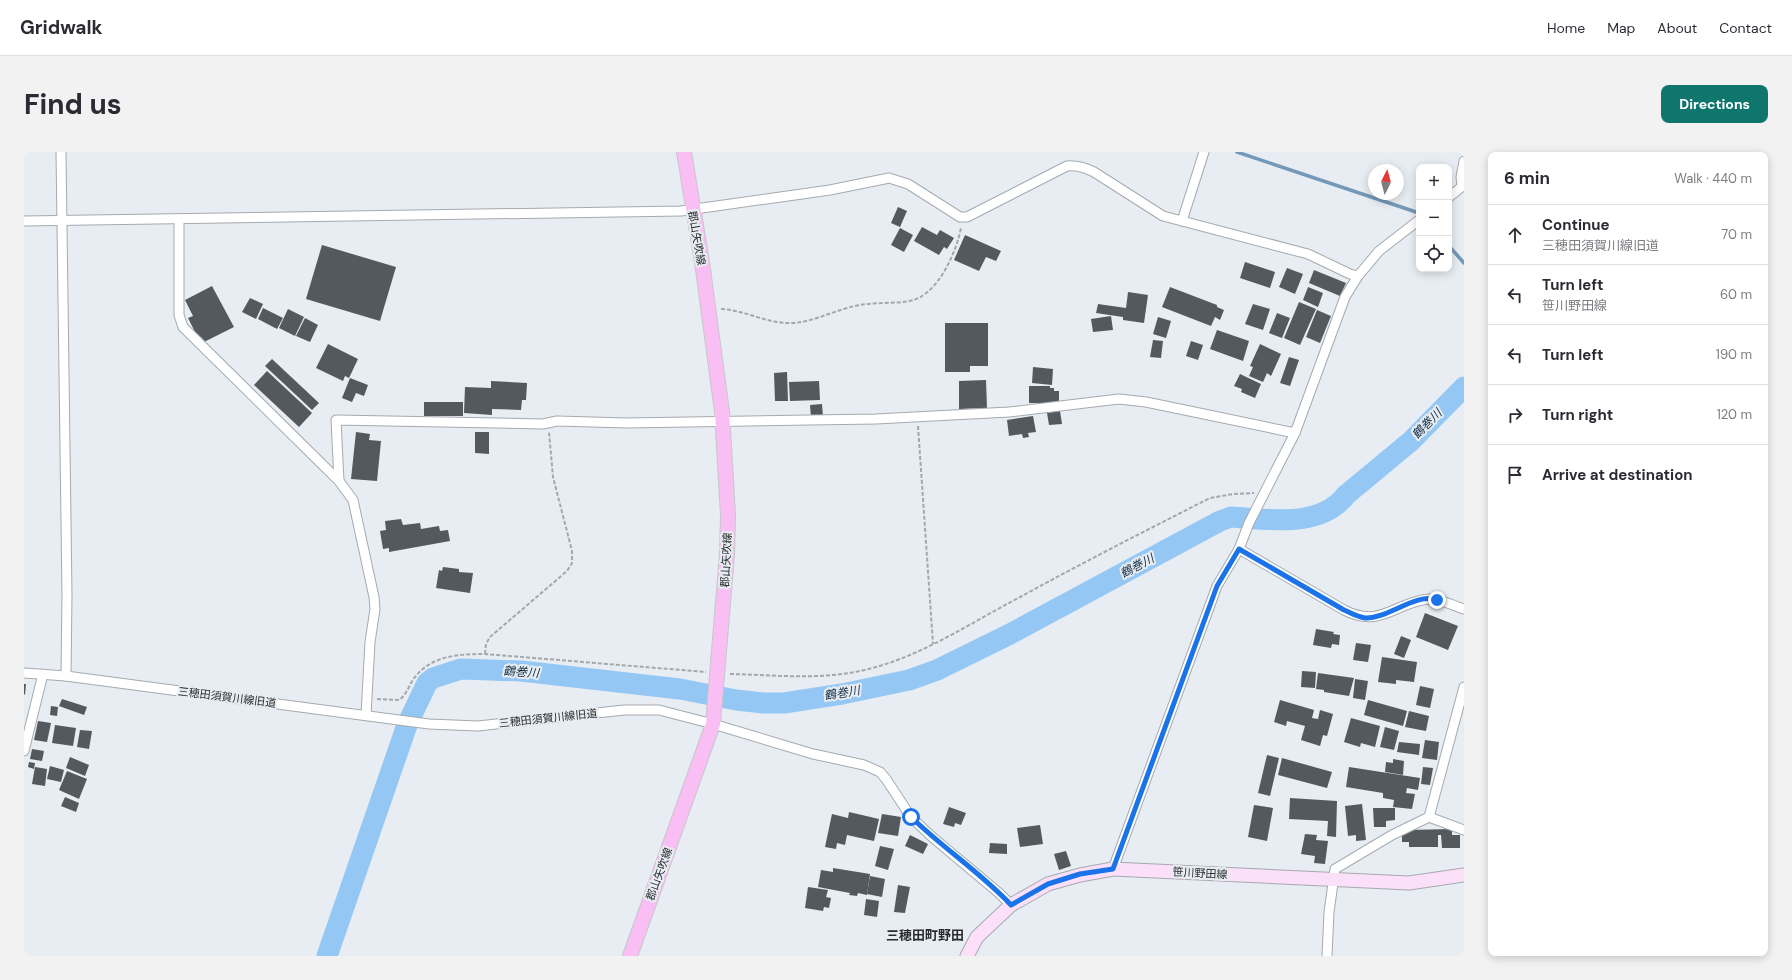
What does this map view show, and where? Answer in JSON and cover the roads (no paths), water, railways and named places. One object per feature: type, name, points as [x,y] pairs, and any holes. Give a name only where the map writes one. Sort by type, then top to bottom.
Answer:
[{"type":"main road","name":"郡山矢吹線","points":[[630,956],[713,724],[727,554],[728,515],[722,422],[702,262],[692,209],[684,152]]},
{"type":"street","points":[[61,152],[67,595],[66,676]]},
{"type":"street","points":[[1182,221],[1204,152]]},
{"type":"street","points":[[1452,195],[1463,186],[1461,177],[1464,161]]},
{"type":"street","points":[[24,221],[692,209],[830,190],[889,178],[908,184],[950,211],[963,217],[967,217],[1067,166],[1074,165],[1094,172],[1163,216],[1308,254],[1350,274],[1358,276]]},
{"type":"street","points":[[179,219],[180,315],[183,327],[339,481],[353,500],[374,597],[375,609],[370,642],[366,715]]},
{"type":"street","points":[[1113,869],[1217,586],[1239,549],[1249,523],[1295,433],[1306,407],[1339,310],[1345,297],[1358,276],[1379,251],[1416,222]]},
{"type":"street","points":[[339,481],[336,420],[544,424],[557,421],[627,423],[722,422],[1009,412],[1119,399],[1146,402],[1295,433]]},
{"type":"street","points":[[1239,549],[1344,610],[1360,617],[1378,616],[1408,604],[1430,598],[1464,609]]},
{"type":"street","name":"三穂田須賀川線旧道","points":[[24,673],[66,676],[429,724],[478,726],[624,710],[659,710],[713,724],[813,754],[864,765],[880,772],[911,817],[931,836],[1000,893],[1011,905]]},
{"type":"street","points":[[24,751],[43,674]]},
{"type":"street","points":[[1429,817],[1464,687]]},
{"type":"street","points":[[1327,956],[1335,869],[1392,835],[1429,817],[1464,830]]},
{"type":"street","name":"笹川野田線","points":[[967,956],[977,938],[1011,905],[1048,884],[1080,874],[1113,869],[1409,883],[1464,875]]},
{"type":"waterway","points":[[1237,152],[1416,212]]},
{"type":"waterway","points":[[1452,249],[1464,263]]},
{"type":"waterway","name":"鶴巻川","points":[[327,956],[407,725],[427,683],[433,678],[461,669],[521,671],[680,689],[736,700],[764,703],[784,703],[842,694],[909,680],[937,670],[1010,634],[1220,521],[1231,517],[1293,520],[1322,513],[1335,506],[1346,495],[1411,441],[1464,387]]},
{"type":"district","name":"三穂田町野田","points":[[925,935]]}]
